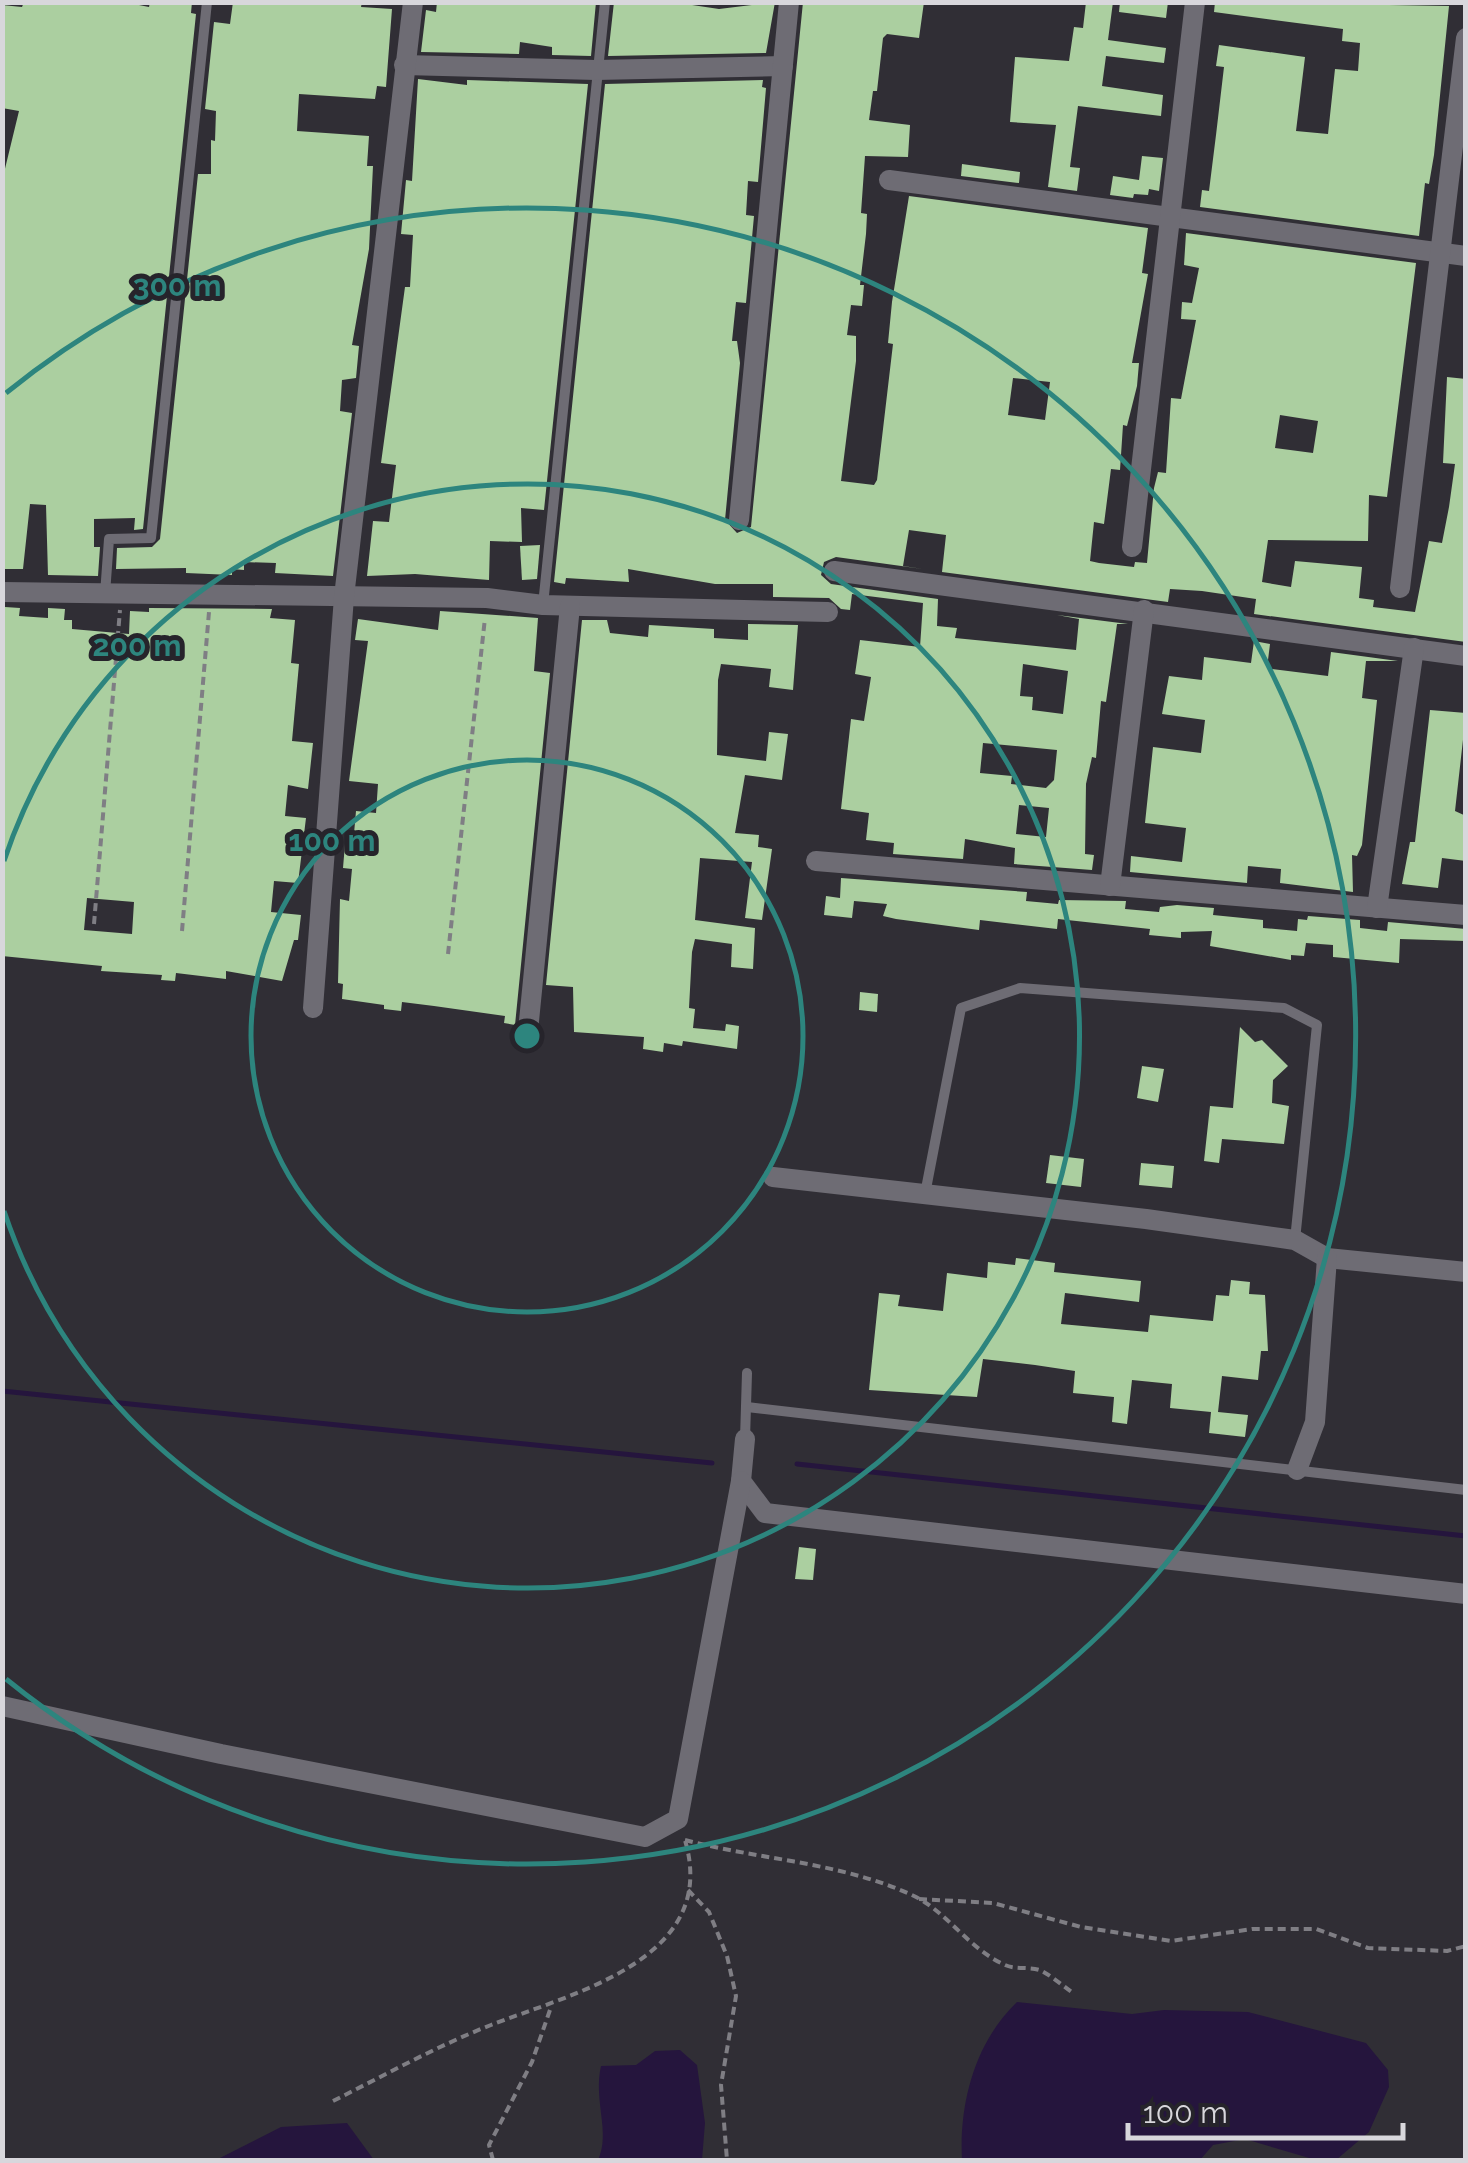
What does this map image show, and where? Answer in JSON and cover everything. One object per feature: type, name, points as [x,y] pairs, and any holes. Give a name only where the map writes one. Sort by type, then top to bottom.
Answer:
[{"type":"street","points":[[312,1008],[344,597],[413,2]]},
{"type":"street","points":[[739,520],[789,2]]},
{"type":"street","points":[[1132,547],[1195,2]]},
{"type":"street","points":[[1400,588],[1466,38]]},
{"type":"street","points":[[404,65],[596,70],[784,66]]},
{"type":"street","points":[[889,180],[1466,256]]},
{"type":"street","points":[[834,571],[1466,656]]},
{"type":"street","points":[[2,592],[487,598],[543,605],[828,612]]},
{"type":"street","points":[[528,1030],[570,606]]},
{"type":"street","points":[[1110,886],[1144,610]]},
{"type":"street","points":[[1377,908],[1414,648]]},
{"type":"street","points":[[816,861],[1466,915]]},
{"type":"street","points":[[773,1177],[1295,1240],[1327,1258],[1466,1272]]},
{"type":"street","points":[[1297,1470],[1315,1422],[1327,1258]]},
{"type":"street","points":[[2,1706],[221,1754],[645,1837],[678,1818],[741,1481],[745,1439]]},
{"type":"street","points":[[741,1481],[764,1512],[1466,1594]]},
{"type":"lane","points":[[113,595],[109,540],[150,538],[206,2]]},
{"type":"lane","points":[[543,605],[605,2]]},
{"type":"lane","points":[[925,1194],[960,1008],[1020,988],[1284,1008],[1316,1024],[1295,1240]]},
{"type":"lane","points":[[745,1439],[747,1373]]},
{"type":"lane","points":[[747,1407],[1466,1490]]},
{"type":"path","points":[[94,924],[113,595]]},
{"type":"path","points":[[182,931],[210,597]]},
{"type":"path","points":[[448,954],[487,598]]},
{"type":"path","points":[[333,2100],[492,2024],[551,2007],[622,1974],[658,1948],[686,1902],[688,1890],[692,1863],[678,1818]]},
{"type":"path","points":[[684,1840],[738,1854],[801,1862],[886,1884],[919,1899],[968,1943],[1007,1966],[1040,1970],[1073,1993]]},
{"type":"path","points":[[688,1890],[708,1912],[727,1956],[736,1996],[721,2085],[727,2160]]},
{"type":"path","points":[[919,1899],[993,1903],[1081,1927],[1171,1941],[1252,1929],[1316,1928],[1368,1948],[1447,1951],[1466,1946]]},
{"type":"path","points":[[493,2160],[489,2146],[532,2062],[551,2007]]},
{"type":"shaded area","points":[[1017,2002],[1132,2014],[1164,2010],[1248,2012],[1366,2043],[1388,2070],[1389,2087],[1369,2132],[1336,2160],[1316,2160],[1245,2139],[1213,2145],[1200,2160],[962,2160],[963,2117],[973,2075],[990,2036]]},
{"type":"shaded area","points":[[680,2050],[697,2065],[705,2123],[702,2160],[598,2160],[603,2139],[601,2066],[636,2065],[655,2051]]},
{"type":"shaded area","points":[[347,2123],[374,2160],[216,2160],[281,2127]]},
{"type":"building","points":[[24,2],[124,2],[149,7],[150,2],[192,2],[191,13],[196,14],[143,529],[134,530],[135,518],[94,519],[94,547],[100,547],[98,576],[48,575],[46,505],[30,504],[23,569],[2,569],[2,181],[19,111],[2,108],[2,5],[22,7]]},
{"type":"building","points":[[233,2],[362,2],[361,7],[392,9],[386,87],[377,86],[375,99],[299,94],[297,131],[369,136],[367,166],[373,166],[369,249],[352,345],[359,346],[356,378],[342,380],[340,411],[352,413],[333,576],[275,573],[276,563],[244,562],[244,570],[232,569],[232,575],[186,573],[186,568],[116,569],[117,548],[152,547],[160,539],[198,174],[211,174],[211,140],[215,141],[216,111],[205,109],[214,22],[230,24]]},
{"type":"building","points":[[437,2],[596,2],[591,56],[552,55],[552,47],[520,42],[519,54],[421,52],[426,10],[436,12]]},
{"type":"building","points":[[614,2],[672,2],[719,9],[775,2],[766,53],[608,56]]},
{"type":"building","points":[[803,2],[924,2],[919,38],[887,34],[883,38],[877,91],[873,91],[869,120],[910,125],[908,157],[865,156],[861,213],[867,214],[860,285],[864,285],[862,306],[851,305],[847,335],[856,336],[856,361],[841,481],[874,485],[877,480],[893,344],[888,343],[892,302],[909,196],[1148,228],[1142,273],[1148,274],[1132,363],[1139,363],[1137,386],[1127,426],[1123,425],[1120,470],[1111,469],[1104,524],[1094,522],[1090,561],[1134,567],[1135,562],[1147,563],[1154,488],[1158,472],[1166,473],[1171,398],[1181,399],[1196,320],[1181,319],[1182,302],[1192,303],[1199,268],[1184,265],[1186,233],[1416,263],[1387,497],[1369,495],[1368,541],[1268,540],[1262,582],[1291,587],[1295,561],[1362,567],[1359,598],[1374,600],[1373,607],[1415,612],[1429,541],[1442,543],[1455,464],[1443,463],[1447,377],[1466,379],[1466,642],[1254,614],[1256,599],[1202,591],[1170,589],[1168,602],[942,572],[946,535],[909,530],[903,566],[923,569],[836,557],[824,562],[821,575],[831,584],[938,599],[937,626],[957,628],[955,638],[1076,650],[1079,619],[1057,615],[1128,624],[1117,624],[1106,702],[1101,701],[1096,758],[1092,757],[1086,784],[1085,854],[1094,855],[1092,870],[1014,864],[1015,848],[965,839],[963,859],[893,854],[894,843],[866,840],[869,813],[841,809],[851,719],[864,721],[871,677],[855,674],[860,640],[920,647],[923,603],[852,594],[850,610],[841,609],[829,598],[773,597],[773,584],[715,584],[628,569],[629,582],[566,578],[565,584],[554,582],[605,84],[763,80],[762,87],[766,88],[758,182],[748,181],[746,215],[754,216],[746,303],[736,302],[732,341],[737,341],[740,363],[725,520],[737,533],[751,527]],"holes":[[[1013,378],[1050,382],[1045,420],[1008,415]],[[1280,415],[1318,421],[1313,453],[1275,448]],[[1023,664],[1068,671],[1063,714],[1032,710],[1033,697],[1020,696]],[[983,743],[1057,750],[1054,780],[1046,788],[1011,784],[1012,776],[980,773]],[[1019,805],[1049,808],[1046,837],[1016,834]]]},
{"type":"building","points":[[1086,2],[1113,2],[1108,40],[1166,48],[1164,63],[1106,56],[1102,86],[1163,95],[1161,116],[1078,106],[1070,167],[1080,168],[1077,191],[1048,187],[1056,125],[1010,122],[1015,57],[1069,61],[1074,27],[1083,28]]},
{"type":"building","points":[[1120,2],[1168,2],[1166,18],[1119,12]]},
{"type":"building","points":[[1215,2],[1449,6],[1434,155],[1429,184],[1425,183],[1419,236],[1200,207],[1202,190],[1209,191],[1224,67],[1216,66],[1219,45],[1305,57],[1296,131],[1328,134],[1335,69],[1358,71],[1360,43],[1342,41],[1343,29],[1214,12]]},
{"type":"building","points":[[418,79],[467,85],[467,80],[588,84],[544,510],[521,508],[522,542],[490,541],[489,580],[415,574],[367,576],[373,521],[389,522],[396,465],[381,463],[405,287],[410,287],[413,235],[401,234],[406,180],[412,181]]},
{"type":"building","points":[[1142,156],[1163,158],[1159,191],[1149,189],[1148,195],[1134,194],[1133,198],[1110,195],[1113,176],[1139,180]]},
{"type":"building","points":[[962,164],[1020,172],[1019,183],[961,176]]},
{"type":"building","points":[[540,545],[537,579],[522,580],[520,546]]},
{"type":"building","points":[[5,607],[20,608],[19,616],[48,618],[48,608],[65,609],[64,620],[72,620],[72,629],[129,634],[130,611],[149,612],[149,608],[272,609],[270,618],[295,620],[291,663],[299,664],[292,741],[313,743],[308,789],[288,785],[285,816],[306,818],[298,883],[274,881],[271,912],[301,915],[298,940],[294,940],[282,981],[226,971],[226,979],[176,973],[175,981],[161,980],[162,975],[101,971],[102,966],[2,956]],"holes":[[[87,898],[134,902],[132,934],[84,930]]]},
{"type":"building","points":[[440,611],[538,618],[534,671],[550,673],[515,1025],[504,1023],[505,1016],[402,1002],[401,1011],[384,1009],[384,1005],[342,999],[343,984],[338,983],[340,899],[349,901],[352,869],[343,868],[345,844],[353,845],[356,811],[376,813],[378,784],[349,781],[368,641],[355,640],[358,619],[438,630]]},
{"type":"building","points":[[582,620],[607,620],[610,633],[648,637],[649,625],[714,629],[714,638],[748,640],[748,624],[798,625],[793,690],[769,687],[771,669],[721,664],[718,680],[717,755],[766,761],[769,732],[788,734],[782,780],[745,775],[735,833],[759,835],[758,847],[772,849],[762,920],[745,918],[752,862],[700,858],[695,920],[755,928],[753,969],[731,967],[732,944],[695,939],[692,952],[689,1008],[695,1009],[693,1028],[725,1031],[726,1024],[739,1026],[737,1049],[683,1041],[682,1046],[664,1043],[663,1052],[643,1049],[644,1037],[574,1032],[573,987],[546,985]]},
{"type":"building","points":[[1254,641],[1270,644],[1267,668],[1272,669],[1328,676],[1331,652],[1398,661],[1366,661],[1362,698],[1377,700],[1362,845],[1357,856],[1352,855],[1353,892],[1280,883],[1281,869],[1248,866],[1247,883],[1130,872],[1131,856],[1182,862],[1186,828],[1145,823],[1153,747],[1201,753],[1205,720],[1162,714],[1169,676],[1202,680],[1204,657],[1251,663]]},
{"type":"building","points":[[1430,710],[1466,713],[1455,811],[1466,816],[1466,861],[1442,858],[1438,888],[1402,884],[1410,842],[1415,842]]},
{"type":"building","points":[[841,878],[1027,892],[1026,901],[1058,904],[1059,900],[1126,901],[1125,909],[1159,912],[1160,907],[1177,905],[1214,908],[1213,915],[1263,920],[1263,928],[1297,931],[1298,919],[1307,920],[1308,916],[1360,920],[1360,928],[1387,931],[1388,922],[1466,929],[1466,941],[1400,939],[1399,963],[1333,957],[1333,945],[1306,943],[1304,956],[1291,955],[1291,960],[1210,946],[1212,931],[1181,932],[1181,938],[1149,935],[1150,929],[1058,919],[1057,929],[980,920],[979,930],[883,916],[887,904],[854,901],[852,918],[824,915],[826,896],[840,898]]},
{"type":"building","points":[[860,992],[878,994],[877,1012],[859,1010]]},
{"type":"building","points":[[1240,1027],[1255,1042],[1262,1040],[1288,1066],[1273,1080],[1272,1103],[1289,1106],[1284,1144],[1222,1139],[1219,1163],[1204,1161],[1210,1106],[1233,1108]]},
{"type":"building","points":[[1142,1066],[1164,1069],[1158,1102],[1137,1098]]},
{"type":"building","points":[[1050,1155],[1084,1159],[1081,1187],[1046,1183]]},
{"type":"building","points":[[1141,1163],[1174,1166],[1172,1188],[1139,1185]]},
{"type":"building","points":[[1016,1258],[1055,1263],[1054,1272],[1141,1281],[1139,1302],[1065,1293],[1061,1324],[1148,1332],[1150,1315],[1213,1321],[1216,1295],[1229,1296],[1231,1280],[1250,1282],[1249,1294],[1265,1295],[1268,1351],[1261,1351],[1258,1380],[1222,1376],[1218,1412],[1248,1415],[1245,1437],[1209,1433],[1211,1412],[1170,1408],[1172,1384],[1132,1380],[1127,1424],[1112,1422],[1114,1397],[1073,1393],[1075,1371],[1035,1365],[983,1359],[977,1397],[869,1390],[879,1293],[900,1295],[898,1306],[943,1311],[947,1273],[987,1278],[988,1262],[1015,1265]]},
{"type":"building","points":[[799,1547],[816,1549],[813,1580],[795,1579]]},
{"type":"waterway","points":[[2,1391],[712,1463]]},
{"type":"waterway","points":[[797,1464],[1466,1536]]}]
